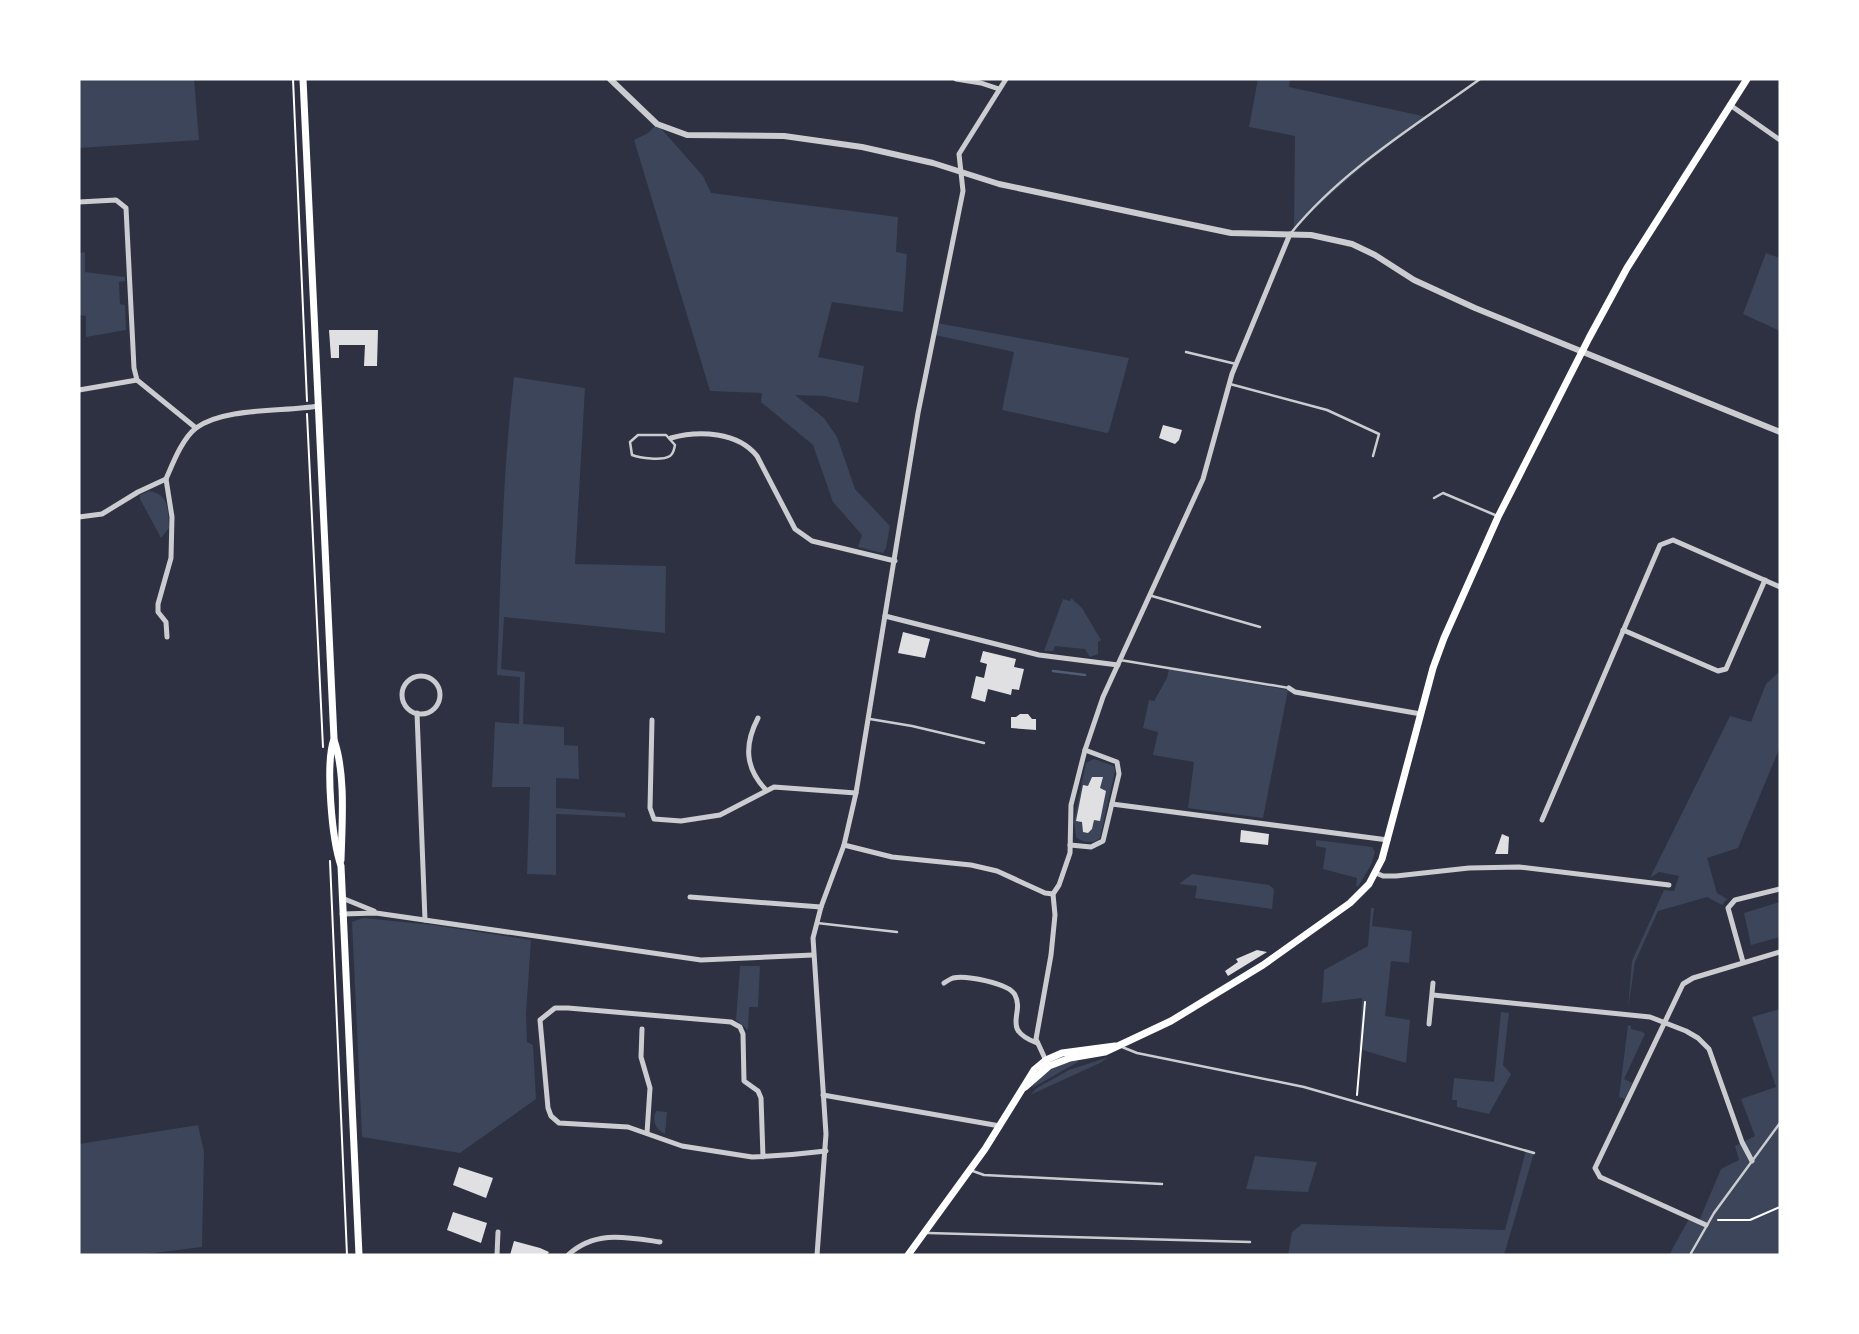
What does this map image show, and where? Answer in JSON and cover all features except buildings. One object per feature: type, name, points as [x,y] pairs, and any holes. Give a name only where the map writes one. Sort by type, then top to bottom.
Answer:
[{"type":"main road","points":[[303,79],[334,739],[330,760],[334,844],[341,866],[359,1255]]},
{"type":"main road","points":[[908,1255],[1000,1126],[1034,1070],[1078,1050],[1118,1045],[1171,1021],[1310,933],[1359,895],[1376,873],[1388,840],[1444,638],[1498,517],[1627,268],[1746,79]]},
{"type":"street","points":[[610,79],[657,124],[687,135],[811,138],[897,154],[933,163],[961,174],[1231,233],[1320,236],[1357,246],[1440,293],[1780,432]]},
{"type":"street","points":[[956,79],[999,89]]},
{"type":"street","points":[[817,1255],[826,1152],[813,955],[816,923],[844,845],[856,793],[918,413],[963,191],[959,154],[1006,79]]},
{"type":"street","points":[[1730,106],[1780,140]]},
{"type":"street","points":[[79,202],[116,200],[126,208],[134,368],[138,380],[196,428]]},
{"type":"street","points":[[1047,1063],[1037,1042],[1037,1029],[1051,955],[1055,915],[1053,894],[1067,863],[1071,805],[1085,750],[1103,697],[1202,479],[1236,364],[1290,234]]},
{"type":"street","points":[[79,390],[138,380]]},
{"type":"street","points":[[167,638],[166,622],[158,612],[171,558],[172,517],[166,479],[179,451],[196,428],[231,415],[318,406]]},
{"type":"street","points":[[671,438],[696,436],[737,439],[757,456],[795,529],[801,535],[812,541],[895,561]]},
{"type":"street","points":[[79,517],[102,513],[166,479]]},
{"type":"street","points":[[1542,820],[1660,545],[1673,540],[1780,587]]},
{"type":"street","points":[[1623,630],[1718,671],[1726,669],[1765,580]]},
{"type":"street","points":[[885,616],[1039,655],[1119,662]]},
{"type":"street","points":[[422,676],[432,680],[440,694],[433,709],[417,713],[404,703],[402,692],[411,679],[422,676]]},
{"type":"street","points":[[1289,688],[1295,692],[1421,714]]},
{"type":"street","points":[[417,713],[425,920]]},
{"type":"street","points":[[758,718],[751,731],[749,765],[753,775],[766,790]]},
{"type":"street","points":[[652,720],[650,808],[654,819],[681,821],[720,815],[774,787],[856,793]]},
{"type":"street","points":[[1070,845],[1091,847],[1103,841],[1119,774],[1117,762],[1085,750]]},
{"type":"street","points":[[1112,804],[1388,840]]},
{"type":"street","points":[[844,845],[892,857],[971,865],[997,871],[1045,893],[1053,894]]},
{"type":"street","points":[[1376,873],[1396,876],[1469,868],[1528,868],[1670,885]]},
{"type":"street","points":[[1743,962],[1729,912],[1730,905],[1735,900],[1780,889]]},
{"type":"street","points":[[690,897],[821,907]]},
{"type":"street","points":[[342,898],[376,912]]},
{"type":"street","points":[[342,914],[376,912],[701,960],[813,955]]},
{"type":"street","points":[[1708,1223],[1600,1177],[1595,1168],[1683,984],[1693,978],[1780,952]]},
{"type":"street","points":[[944,983],[956,977],[1007,987],[1016,997],[1016,1027],[1026,1038],[1037,1042]]},
{"type":"street","points":[[1429,1024],[1433,984]]},
{"type":"street","points":[[1433,995],[1629,1015],[1665,1021],[1698,1038],[1709,1049],[1742,1142],[1752,1161]]},
{"type":"street","points":[[763,1157],[761,1098],[758,1091],[744,1081],[743,1034],[740,1027],[731,1022],[568,1008],[555,1008],[540,1020],[548,1111],[554,1120],[564,1125],[628,1128],[682,1146],[732,1155],[763,1157],[826,1152]]},
{"type":"street","points":[[642,1029],[641,1057],[650,1088],[648,1133]]},
{"type":"street","points":[[823,1095],[1000,1126]]},
{"type":"street","points":[[497,1255],[498,1232]]},
{"type":"street","points":[[568,1255],[586,1242],[604,1237],[618,1236],[660,1242]]},
{"type":"lane","points":[[1290,234],[1307,214],[1377,154],[1480,79]]},
{"type":"lane","points":[[1186,352],[1236,364]]},
{"type":"lane","points":[[1230,384],[1327,411],[1379,434],[1373,456]]},
{"type":"lane","points":[[638,435],[666,435],[671,438],[675,445],[673,452],[667,457],[638,457],[631,452],[630,442],[638,435]]},
{"type":"lane","points":[[1434,498],[1443,493],[1498,517]]},
{"type":"lane","points":[[1151,595],[1260,627]]},
{"type":"lane","points":[[1119,662],[1289,688]]},
{"type":"lane","points":[[867,719],[912,726],[984,743]]},
{"type":"lane","points":[[816,923],[897,932]]},
{"type":"lane","points":[[1118,1045],[1137,1053],[1304,1087],[1534,1153]]},
{"type":"lane","points":[[1690,1255],[1708,1223],[1780,1123]]},
{"type":"lane","points":[[970,1170],[984,1175],[1162,1184]]},
{"type":"lane","points":[[925,1231],[930,1235],[1250,1242]]},
{"type":"path","points":[[293,79],[323,750]]},
{"type":"path","points":[[330,856],[347,1255]]},
{"type":"path","points":[[1356,1101],[1365,1002]]},
{"type":"path","points":[[1708,1223],[1750,1220],[1780,1208]]},
{"type":"shaded area","points":[[79,79],[194,79],[199,140],[79,148]]},
{"type":"shaded area","points":[[1258,79],[1290,79],[1289,87],[1427,117],[1359,170],[1294,229],[1295,136],[1249,127]]},
{"type":"shaded area","points":[[657,124],[703,176],[711,193],[898,217],[896,252],[907,254],[903,312],[832,302],[818,357],[864,366],[858,403],[824,396],[795,395],[824,418],[837,437],[855,489],[890,526],[883,553],[858,547],[862,535],[833,502],[813,445],[761,402],[762,393],[710,391],[634,140],[648,133]]},
{"type":"shaded area","points":[[85,252],[85,272],[125,277],[125,281],[119,282],[120,304],[125,305],[126,330],[86,337],[86,316],[79,315],[79,253]]},
{"type":"shaded area","points":[[1766,253],[1780,258],[1780,331],[1743,314]]},
{"type":"shaded area","points":[[937,323],[1129,358],[1109,431],[1107,433],[1002,410],[1014,352],[935,335]]},
{"type":"shaded area","points":[[514,377],[585,388],[575,564],[666,566],[665,633],[504,617],[501,669],[525,672],[523,724],[564,727],[564,745],[578,746],[579,779],[556,778],[556,808],[625,813],[625,817],[556,814],[556,875],[527,874],[530,787],[492,787],[495,722],[519,724],[520,677],[497,675],[504,489]]},
{"type":"shaded area","points":[[149,491],[161,496],[166,505],[169,528],[161,538],[140,499],[140,495]]},
{"type":"shaded area","points":[[1071,598],[1082,608],[1101,640],[1098,642],[1098,654],[1090,657],[1085,649],[1055,646],[1053,651],[1044,651],[1063,599],[1070,601]]},
{"type":"shaded area","points":[[1169,669],[1288,690],[1263,818],[1188,808],[1194,762],[1153,755],[1158,732],[1143,728],[1149,700],[1154,701]]},
{"type":"shaded area","points":[[1780,671],[1780,747],[1738,848],[1707,858],[1717,893],[1727,899],[1722,905],[1707,897],[1658,911],[1635,962],[1628,1009],[1632,961],[1664,890],[1674,891],[1679,876],[1659,872],[1650,878],[1730,716],[1751,722],[1766,684]]},
{"type":"shaded area","points":[[1094,759],[1114,766],[1115,771],[1100,838],[1088,842],[1076,837],[1074,821],[1086,763]]},
{"type":"shaded area","points":[[1316,840],[1372,847],[1375,852],[1371,865],[1358,887],[1357,878],[1323,869],[1326,848],[1316,846]]},
{"type":"shaded area","points":[[1192,874],[1269,885],[1274,889],[1272,909],[1195,898],[1197,886],[1179,884]]},
{"type":"shaded area","points":[[1780,902],[1780,937],[1751,945],[1744,913]]},
{"type":"shaded area","points":[[1371,908],[1374,908],[1372,926],[1412,931],[1409,963],[1391,961],[1385,1016],[1410,1020],[1406,1063],[1359,1049],[1362,998],[1322,1003],[1324,970],[1368,946]]},
{"type":"shaded area","points":[[363,918],[433,925],[531,940],[526,1014],[527,1042],[533,1045],[536,1099],[460,1153],[362,1137],[352,922]]},
{"type":"shaded area","points":[[740,966],[760,966],[758,1007],[749,1007],[748,1030],[736,1020]]},
{"type":"shaded area","points":[[1780,1009],[1780,1255],[1669,1255],[1690,1217],[1699,1221],[1721,1169],[1739,1160],[1735,1146],[1755,1136],[1741,1099],[1776,1087],[1752,1017]]},
{"type":"shaded area","points":[[1501,1012],[1509,1013],[1503,1065],[1511,1074],[1489,1114],[1457,1107],[1457,1100],[1452,1100],[1454,1078],[1494,1082]]},
{"type":"shaded area","points":[[1628,1025],[1631,1029],[1645,1034],[1624,1079],[1632,1083],[1625,1099],[1619,1097]]},
{"type":"shaded area","points":[[1109,1057],[1030,1095],[1037,1088],[1069,1070]]},
{"type":"shaded area","points":[[1077,1059],[1078,1062],[1032,1088],[1046,1073]]},
{"type":"shaded area","points":[[656,1111],[667,1112],[665,1134],[655,1124]]},
{"type":"shaded area","points":[[198,1125],[204,1152],[202,1247],[137,1255],[79,1255],[79,1144]]},
{"type":"shaded area","points":[[1526,1150],[1534,1153],[1504,1255],[1288,1255],[1292,1232],[1302,1224],[1505,1230]]},
{"type":"shaded area","points":[[1255,1156],[1317,1162],[1308,1192],[1246,1189]]},
{"type":"waterway","points":[[1053,671],[1085,675]]}]
